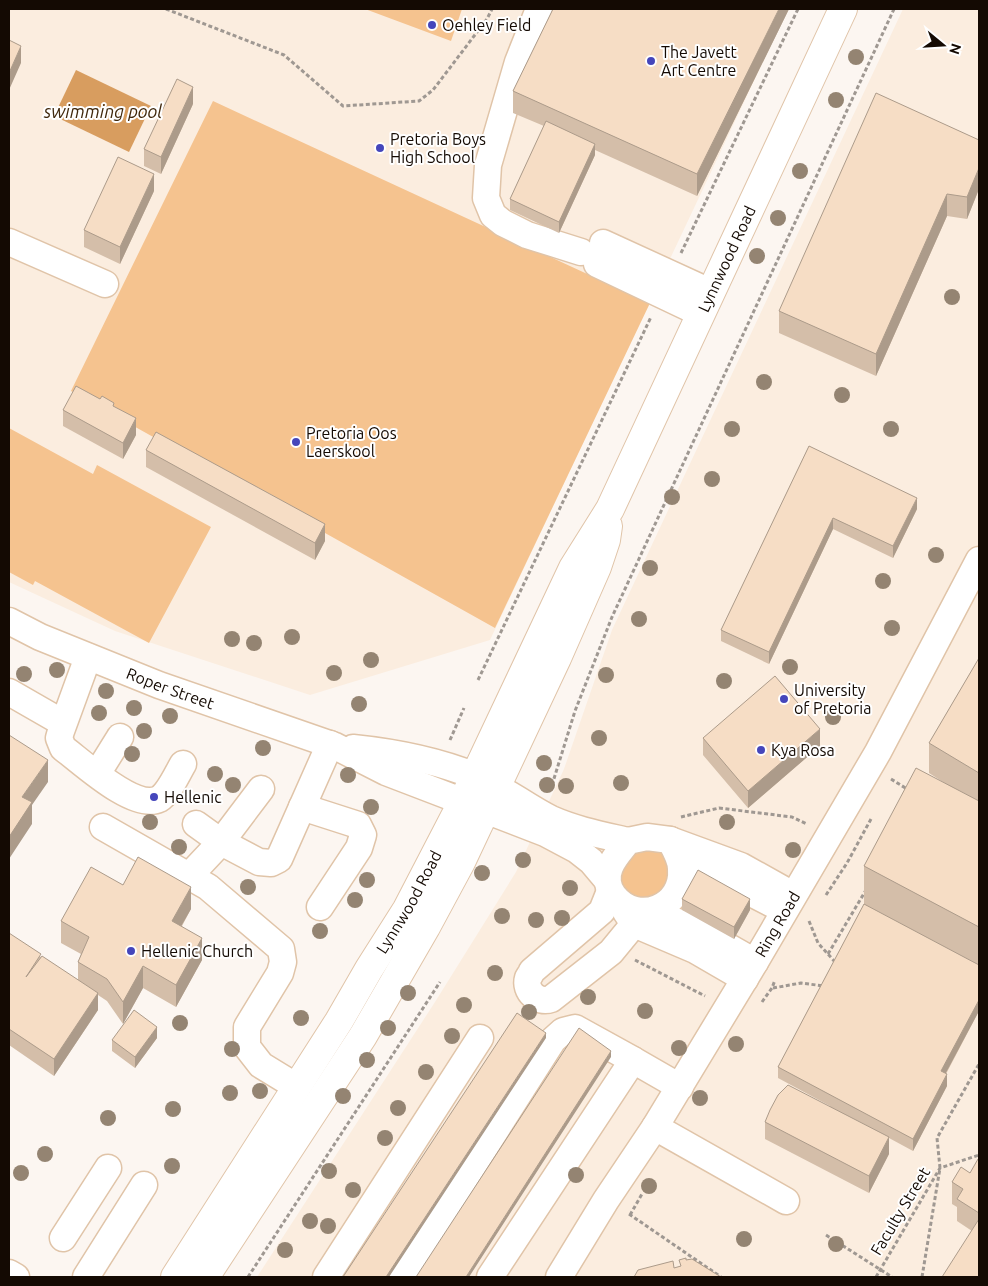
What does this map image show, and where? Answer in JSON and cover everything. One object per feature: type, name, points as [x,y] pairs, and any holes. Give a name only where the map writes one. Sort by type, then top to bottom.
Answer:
[{"type":"main road","name":"Lynnwood Road","points":[[175,1277],[339,1021],[369,969],[479,793],[557,658],[606,540],[610,509],[843,9]]},
{"type":"main road","name":"Lynnwood Road","points":[[205,1277],[362,1036],[431,919],[461,862],[479,793]]},
{"type":"street","points":[[539,9],[518,62],[488,165],[486,198],[493,215],[502,223],[527,235],[594,253],[705,302]]},
{"type":"street","points":[[9,242],[105,284]]},
{"type":"street","name":"Ring Road","points":[[559,1277],[606,1200],[680,1087],[750,970],[867,770],[979,560]]},
{"type":"street","name":"Roper Street","points":[[9,620],[40,637],[159,685],[332,745],[386,772],[479,793]]},
{"type":"street","points":[[88,657],[59,738],[63,748],[131,797],[150,801],[160,798],[183,764]]},
{"type":"street","points":[[9,692],[64,723]]},
{"type":"street","points":[[97,774],[120,737]]},
{"type":"street","points":[[196,824],[221,842],[259,862],[271,863],[279,859],[332,745]]},
{"type":"street","points":[[189,876],[221,842],[261,788]]},
{"type":"street","points":[[479,793],[572,827],[628,841],[638,838],[662,839],[741,866],[789,902]]},
{"type":"street","points":[[479,793],[528,826],[565,842],[592,860],[612,891],[645,915],[704,933],[750,970]]},
{"type":"street","points":[[302,807],[358,825],[363,835],[359,848],[320,907]]},
{"type":"street","points":[[103,827],[208,887],[281,949],[283,962],[280,973],[247,1027],[247,1047],[262,1065],[297,1087]]},
{"type":"street","points":[[628,841],[610,867],[612,891],[602,911],[532,971],[527,981],[528,989],[540,1001],[551,999],[611,952],[645,915],[672,898],[678,887],[681,875],[680,864],[662,839]]},
{"type":"street","points":[[680,864],[789,902]]},
{"type":"street","points":[[402,1277],[553,1040],[563,1031],[575,1028],[680,1087]]},
{"type":"street","points":[[326,1277],[480,1038]]},
{"type":"street","points":[[490,1277],[633,1060]]},
{"type":"street","points":[[655,1127],[786,1201]]},
{"type":"street","points":[[63,1238],[108,1168]]},
{"type":"street","points":[[86,1277],[144,1186]]},
{"type":"street","points":[[9,1273],[16,1277]]},
{"type":"path","points":[[166,9],[284,55],[343,106],[420,101],[433,90],[492,9]]},
{"type":"path","points":[[478,680],[798,9]]},
{"type":"path","points":[[552,785],[575,711],[612,617],[894,9]]},
{"type":"path","points":[[450,740],[464,708]]},
{"type":"path","points":[[867,770],[892,779],[914,793]]},
{"type":"path","points":[[662,839],[680,818],[719,808],[792,817],[828,835]]},
{"type":"path","points":[[828,954],[871,882]]},
{"type":"path","points":[[809,921],[818,943],[838,965]]},
{"type":"path","points":[[611,952],[638,961],[701,993],[726,1009]]},
{"type":"path","points":[[248,1277],[440,982]]},
{"type":"path","points":[[772,988],[801,983],[827,986]]},
{"type":"path","points":[[922,1277],[940,1168],[937,1138],[979,1064]]},
{"type":"path","name":"Faculty Street","points":[[876,1277],[940,1168],[979,1155]]},
{"type":"path","points":[[606,1200],[721,1277]]},
{"type":"path","points":[[826,1235],[892,1277]]},
{"type":"shaded area","name":"Pretoria Oos Laerskool","points":[[9,9],[788,9],[490,640],[310,695],[115,631],[9,582]]},
{"type":"shaded area","name":"Oehley Field","points":[[365,9],[462,9],[451,41]]},
{"type":"shaded area","name":"University of Pretoria","points":[[903,9],[979,9],[979,1277],[257,1277],[435,1002],[516,872],[564,769],[612,630]]},
{"type":"shaded area","points":[[213,101],[650,303],[495,628],[71,391]]},
{"type":"shaded area","points":[[9,428],[93,474],[97,465],[211,527],[149,643],[35,581],[33,585],[9,572]]},
{"type":"shaded area","points":[[654,845],[668,855],[671,883],[649,900],[631,896],[619,882],[622,856]]},
{"type":"water","name":"swimming pool","points":[[76,70],[151,106],[129,152],[54,116]]},
{"type":"building","name":"The Javett Art Centre","points":[[553,9],[779,9],[697,174],[513,91]]},
{"type":"building","points":[[9,40],[21,46],[9,73]]},
{"type":"building","points":[[177,79],[193,87],[161,157],[144,149]]},
{"type":"building","points":[[876,93],[979,140],[979,168],[967,197],[947,194],[876,354],[779,311]]},
{"type":"building","points":[[546,121],[595,144],[559,222],[510,199]]},
{"type":"building","points":[[118,157],[154,174],[120,247],[84,230]]},
{"type":"building","points":[[76,386],[100,399],[102,396],[114,403],[113,406],[136,418],[123,443],[63,410]]},
{"type":"building","points":[[156,432],[325,524],[315,543],[146,450]]},
{"type":"building","points":[[809,446],[917,498],[893,546],[833,518],[769,652],[721,630]]},
{"type":"building","points":[[979,658],[979,773],[929,743]]},
{"type":"building","name":"Kya Rosa","points":[[775,676],[820,729],[748,791],[703,738]]},
{"type":"building","points":[[9,735],[48,760],[22,797],[32,802],[9,837]]},
{"type":"building","points":[[916,768],[979,801],[979,927],[864,866]]},
{"type":"building","name":"Hellenic Church","points":[[138,857],[191,887],[172,921],[202,938],[176,985],[143,966],[123,1002],[107,979],[78,962],[89,937],[61,921],[91,867],[123,885]]},
{"type":"building","points":[[698,870],[750,899],[734,927],[682,899]]},
{"type":"building","points":[[864,904],[979,965],[979,1000],[941,1071],[947,1074],[913,1139],[778,1067]]},
{"type":"building","points":[[9,933],[41,954],[26,977],[42,956],[98,993],[54,1059],[9,1029]]},
{"type":"building","points":[[134,1010],[157,1027],[135,1057],[112,1040]]},
{"type":"building","points":[[517,1013],[546,1033],[386,1277],[343,1277]]},
{"type":"building","points":[[579,1028],[611,1051],[466,1277],[416,1277]]},
{"type":"building","points":[[788,1085],[889,1137],[869,1176],[765,1122],[778,1095]]},
{"type":"building","points":[[978,1159],[979,1213],[957,1199],[963,1189],[952,1182],[961,1167],[970,1173]]},
{"type":"building","points":[[979,1219],[979,1277],[942,1277]]},
{"type":"building","points":[[686,1258],[686,1260],[692,1259],[721,1277],[634,1277],[638,1270],[673,1261],[674,1268],[681,1266],[679,1260]]},
{"type":"place","name":"Oehley Field","points":[[432,25]]},
{"type":"place","name":"The Javett Art Centre","points":[[651,61]]},
{"type":"place","name":"Pretoria Boys High School","points":[[380,148]]},
{"type":"place","name":"Pretoria Oos Laerskool","points":[[296,442]]},
{"type":"place","name":"University of Pretoria","points":[[784,699]]},
{"type":"place","name":"Kya Rosa","points":[[761,750]]},
{"type":"place","name":"Hellenic","points":[[154,797]]},
{"type":"place","name":"Hellenic Church","points":[[131,951]]}]
